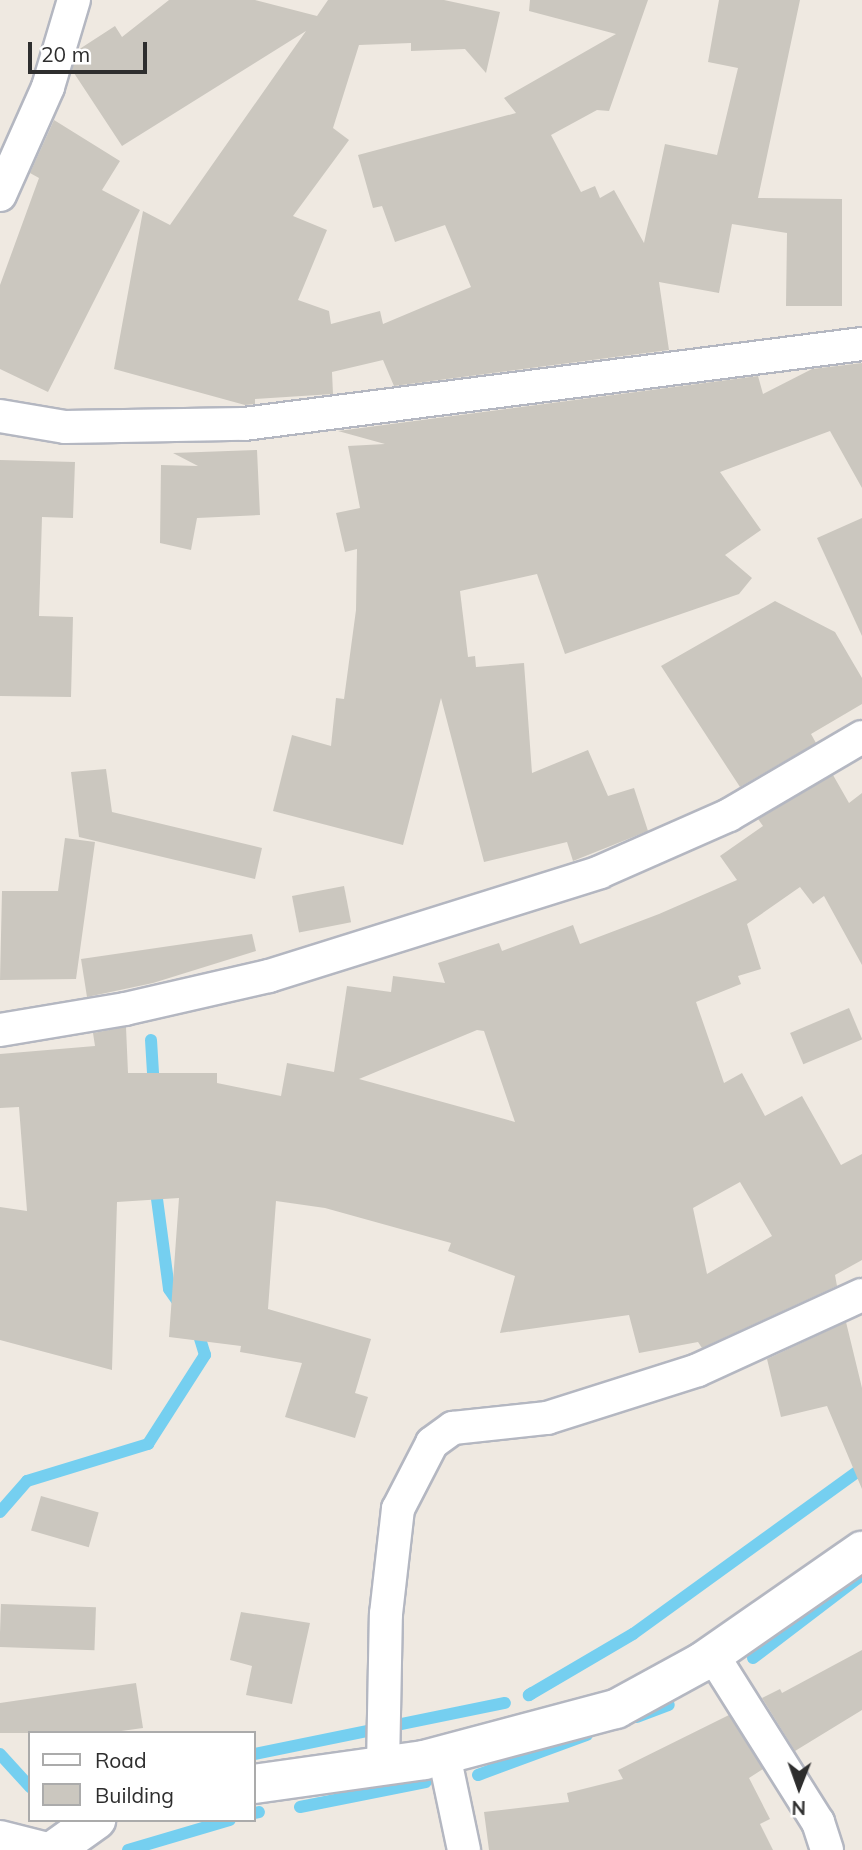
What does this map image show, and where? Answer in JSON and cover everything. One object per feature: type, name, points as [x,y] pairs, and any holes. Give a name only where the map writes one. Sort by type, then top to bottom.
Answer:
[{"type":"street","points":[[0,195],[48,87],[74,0]]},
{"type":"street","points":[[0,416],[65,427],[244,424],[862,344]]},
{"type":"street","points":[[0,1030],[125,1009],[269,976],[600,872],[729,815],[862,737]]},
{"type":"street","points":[[383,1766],[386,1614],[398,1509],[432,1443],[453,1428],[547,1418],[698,1370],[862,1295]]},
{"type":"street","points":[[256,1784],[444,1755],[616,1709],[712,1654],[862,1551]]},
{"type":"street","points":[[712,1654],[818,1822],[827,1850]]},
{"type":"street","points":[[444,1755],[464,1850]]},
{"type":"street","points":[[0,1837],[52,1850],[93,1822]]},
{"type":"building","points":[[169,0],[255,0],[317,16],[328,0],[444,0],[500,12],[486,73],[465,49],[411,51],[411,43],[359,45],[333,128],[349,140],[293,216],[327,230],[298,300],[329,311],[331,324],[380,311],[383,324],[471,287],[445,225],[395,242],[382,206],[373,208],[358,155],[516,113],[504,98],[616,34],[529,11],[530,0],[648,0],[609,111],[597,110],[551,135],[581,192],[595,186],[600,198],[614,190],[644,243],[665,144],[717,155],[738,68],[708,62],[719,0],[800,0],[758,198],[842,199],[842,306],[786,306],[787,233],[732,224],[719,293],[659,282],[669,350],[394,386],[383,360],[332,372],[333,394],[255,399],[255,404],[245,405],[114,369],[143,211],[170,225],[306,31],[122,146],[72,70],[78,50],[115,26],[122,37]]},
{"type":"building","points":[[54,120],[120,161],[102,190],[140,210],[48,392],[0,369],[0,285],[39,178],[30,173]]},
{"type":"building","points":[[862,363],[862,488],[830,431],[720,472],[761,530],[725,555],[752,578],[739,594],[565,654],[537,574],[460,591],[468,657],[475,656],[476,667],[524,663],[532,773],[588,750],[608,796],[634,788],[648,831],[573,861],[567,842],[484,862],[441,698],[403,845],[273,811],[292,735],[331,746],[336,698],[344,699],[356,610],[357,549],[345,552],[336,513],[360,508],[348,446],[385,444],[338,431],[758,376],[763,394],[812,369]]},
{"type":"building","points":[[257,450],[260,515],[197,518],[191,550],[160,543],[161,465],[198,466],[173,453]]},
{"type":"building","points":[[0,460],[75,462],[73,518],[42,517],[39,616],[73,617],[71,697],[0,696]]},
{"type":"building","points":[[862,518],[862,636],[817,538]]},
{"type":"building","points":[[775,601],[835,632],[862,678],[862,704],[811,734],[816,743],[740,787],[661,666]]},
{"type":"building","points":[[106,769],[112,812],[262,848],[255,879],[79,837],[71,772]]},
{"type":"building","points":[[833,775],[849,803],[862,793],[862,965],[824,896],[813,904],[800,887],[747,924],[761,969],[738,976],[741,984],[696,1002],[724,1083],[742,1073],[765,1116],[802,1096],[841,1165],[862,1154],[862,1260],[835,1275],[837,1286],[702,1348],[698,1342],[639,1353],[629,1315],[500,1333],[515,1276],[448,1251],[451,1243],[325,1208],[276,1201],[268,1309],[371,1339],[355,1393],[368,1397],[355,1438],[285,1417],[302,1363],[240,1352],[241,1346],[169,1337],[179,1198],[117,1202],[112,1370],[0,1340],[0,1207],[27,1211],[19,1107],[0,1108],[0,1054],[95,1046],[93,1033],[126,1027],[128,1073],[217,1073],[217,1083],[281,1096],[287,1063],[334,1072],[347,986],[391,992],[393,976],[445,983],[438,963],[499,943],[502,951],[573,925],[580,944],[659,914],[737,880],[720,856],[763,826],[758,819]],"holes":[[[477,1030],[484,1031],[515,1122],[359,1079]],[[740,1182],[772,1236],[707,1274],[693,1208]]]},
{"type":"building","points":[[65,838],[95,842],[76,979],[0,980],[2,891],[58,891]]},
{"type":"building","points":[[344,886],[351,922],[299,932],[292,896]]},
{"type":"building","points":[[252,934],[256,951],[153,983],[87,997],[81,959]]},
{"type":"building","points":[[849,1008],[862,1039],[803,1064],[790,1033]]},
{"type":"building","points":[[846,1322],[862,1388],[862,1489],[827,1406],[781,1417],[767,1359]]},
{"type":"building","points":[[41,1496],[99,1513],[89,1547],[31,1531]]},
{"type":"building","points":[[1,1604],[96,1607],[94,1650],[0,1647]]},
{"type":"building","points":[[241,1612],[310,1623],[292,1704],[246,1695],[252,1666],[230,1660]]},
{"type":"building","points":[[862,1650],[862,1710],[795,1751],[762,1698],[780,1689],[782,1693]]},
{"type":"building","points":[[136,1683],[143,1728],[121,1731],[0,1733],[0,1703]]},
{"type":"building","points":[[729,1715],[763,1769],[749,1778],[770,1819],[760,1824],[773,1850],[489,1850],[484,1812],[569,1802],[567,1793],[623,1779],[618,1770]]},
{"type":"waterway","points":[[151,1040],[154,1089]]},
{"type":"waterway","points":[[155,1184],[169,1289],[180,1305]]},
{"type":"waterway","points":[[0,1512],[27,1481],[148,1444],[205,1355],[197,1328]]},
{"type":"waterway","points":[[532,1693],[529,1695],[633,1634],[862,1468]]},
{"type":"waterway","points":[[753,1658],[862,1575]]},
{"type":"waterway","points":[[256,1754],[505,1703]]},
{"type":"waterway","points":[[637,1717],[669,1705]]},
{"type":"waterway","points":[[478,1775],[587,1735]]},
{"type":"waterway","points":[[0,1754],[28,1785]]},
{"type":"waterway","points":[[300,1807],[426,1782]]},
{"type":"waterway","points":[[128,1850],[223,1822]]}]
